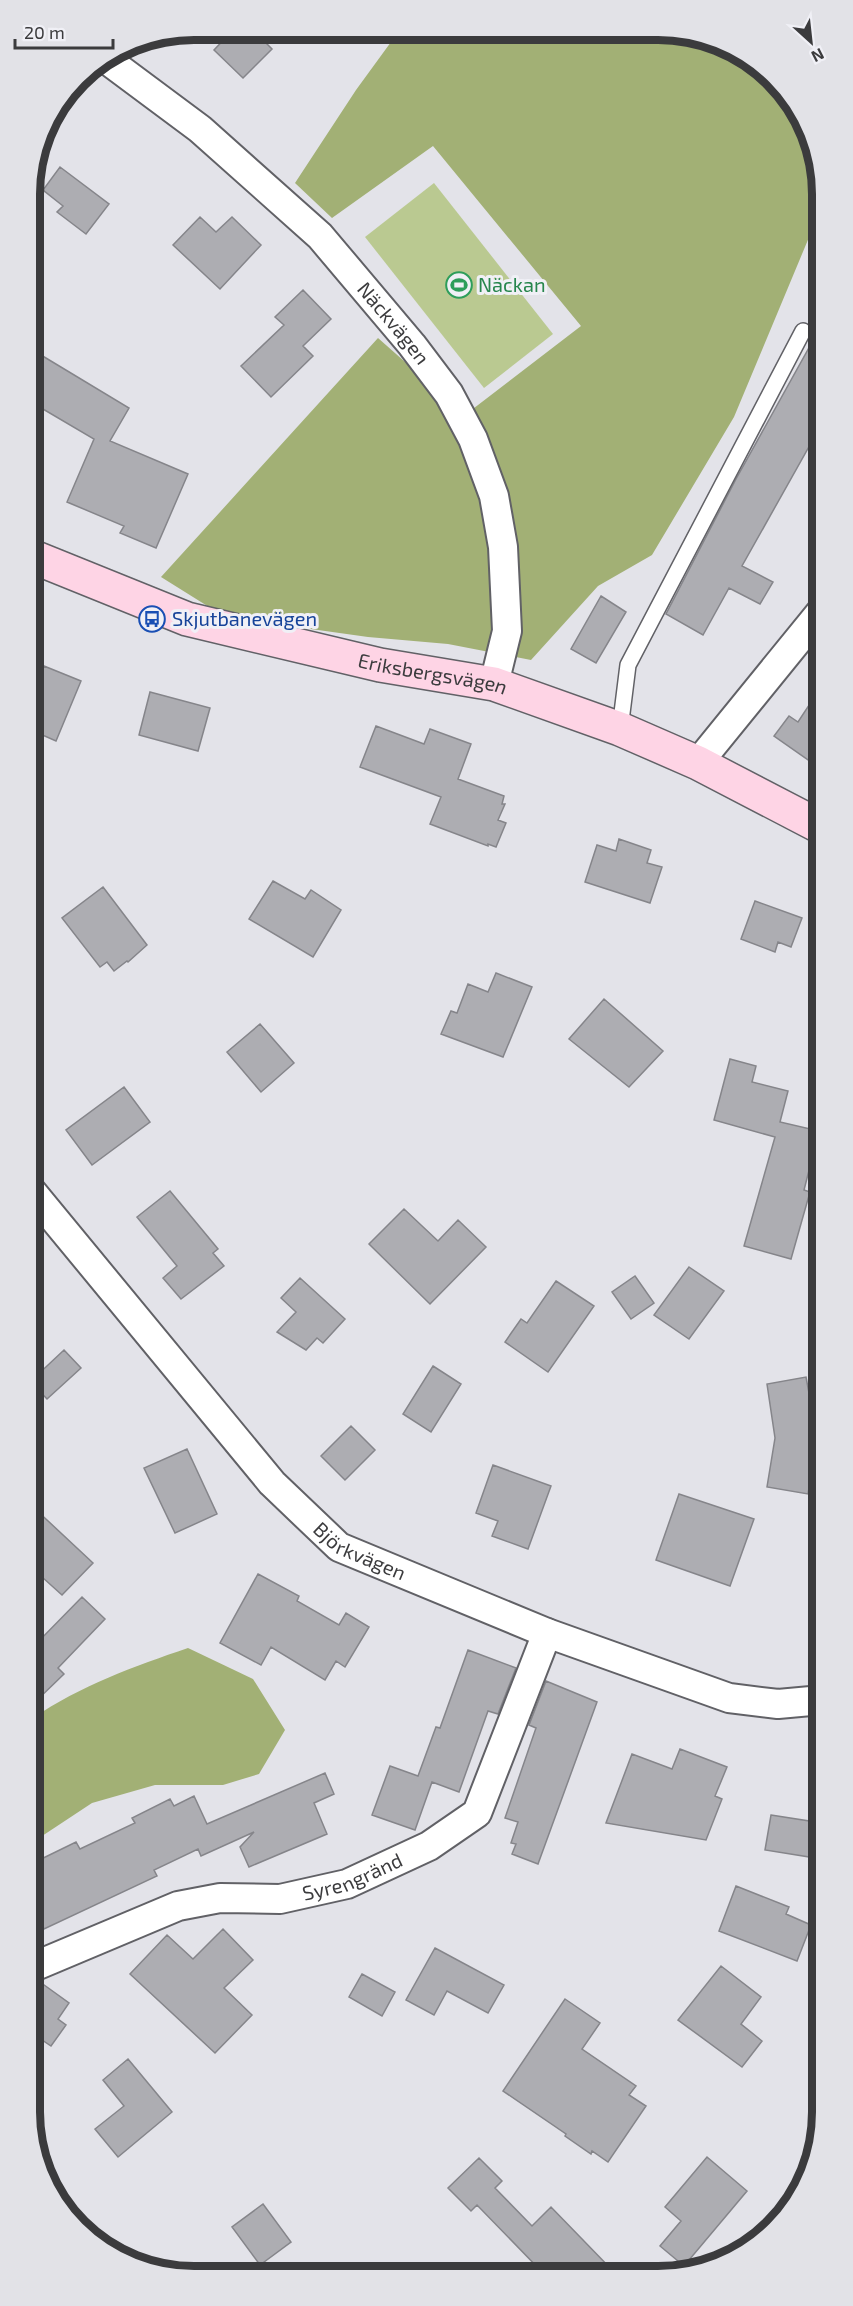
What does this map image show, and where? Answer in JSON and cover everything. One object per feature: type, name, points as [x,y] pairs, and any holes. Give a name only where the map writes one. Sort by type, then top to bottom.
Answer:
[{"type":"street","name":"Näckvägen","points":[[113,64],[200,129],[320,236],[412,345],[449,394],[473,439],[494,496],[503,547],[507,631],[494,684]]},
{"type":"street","name":"Eriksbergsvägen","points":[[41,560],[187,619],[380,665],[494,684],[620,729],[698,763],[812,822]]},
{"type":"street","points":[[698,763],[812,623]]},
{"type":"street","name":"Björkvägen","points":[[40,1201],[272,1483],[339,1547],[547,1633],[729,1698],[778,1704],[812,1701]]},
{"type":"street","name":"Syrengränd","points":[[40,1964],[178,1906],[220,1898],[279,1899],[347,1884],[429,1846],[477,1814],[547,1633]]},
{"type":"lane","points":[[620,729],[628,666],[803,332]]},
{"type":"green space","name":"Näckan","points":[[658,40],[688,43],[717,52],[752,72],[781,101],[792,118],[804,145],[811,175],[812,230],[734,417],[652,555],[598,586],[531,660],[448,644],[368,637],[225,617],[161,577],[378,338],[465,415],[581,326],[433,146],[332,218],[295,183],[356,90],[392,41]]},
{"type":"green space","name":"Näckan","points":[[434,183],[553,334],[484,388],[365,237]]},
{"type":"green space","points":[[188,1648],[253,1679],[285,1730],[259,1774],[223,1785],[155,1785],[92,1803],[40,1837],[40,1714],[70,1696],[128,1670]]},
{"type":"building","points":[[223,41],[264,41],[272,49],[243,78],[214,50]]},
{"type":"building","points":[[60,167],[109,204],[86,234],[57,212],[63,206],[43,190]]},
{"type":"building","points":[[200,217],[216,232],[232,217],[261,245],[220,289],[173,245]]},
{"type":"building","points":[[303,290],[331,319],[303,346],[313,356],[271,397],[241,366],[284,325],[275,317]]},
{"type":"building","points":[[812,342],[812,441],[742,566],[773,582],[760,604],[729,588],[703,635],[666,614],[736,479]]},
{"type":"building","points":[[41,355],[129,408],[110,441],[188,474],[156,548],[120,533],[124,526],[67,502],[94,439],[41,408]]},
{"type":"building","points":[[601,596],[626,612],[596,663],[571,649]]},
{"type":"building","points":[[44,666],[81,681],[56,741],[41,734],[41,673]]},
{"type":"building","points":[[150,692],[210,708],[198,751],[139,735]]},
{"type":"building","points":[[812,701],[812,763],[774,736],[789,716],[798,722]]},
{"type":"building","points":[[376,726],[424,744],[430,729],[471,744],[458,779],[504,796],[502,804],[505,804],[498,820],[506,823],[496,847],[430,824],[441,797],[360,767]]},
{"type":"building","points":[[619,839],[651,850],[647,863],[662,867],[650,903],[585,882],[597,845],[616,851]]},
{"type":"building","points":[[273,881],[305,899],[311,890],[341,910],[313,957],[249,919]]},
{"type":"building","points":[[103,887],[147,945],[114,971],[107,962],[100,967],[62,918]]},
{"type":"building","points":[[755,901],[802,918],[791,947],[778,942],[775,952],[741,939]]},
{"type":"building","points":[[496,973],[532,987],[503,1057],[441,1034],[451,1011],[457,1013],[468,984],[488,992]]},
{"type":"building","points":[[604,999],[663,1051],[629,1087],[569,1039]]},
{"type":"building","points":[[260,1024],[294,1063],[261,1092],[227,1052]]},
{"type":"building","points":[[730,1059],[756,1066],[752,1082],[788,1091],[780,1122],[812,1129],[812,1159],[804,1190],[810,1192],[791,1259],[744,1246],[775,1137],[714,1120]]},
{"type":"building","points":[[124,1087],[150,1122],[92,1165],[66,1130]]},
{"type":"building","points":[[170,1191],[218,1249],[213,1253],[224,1266],[181,1299],[163,1278],[177,1266],[137,1217]]},
{"type":"building","points":[[404,1209],[438,1241],[458,1220],[486,1247],[430,1304],[369,1244]]},
{"type":"building","points":[[689,1267],[724,1291],[689,1339],[654,1315]]},
{"type":"building","points":[[635,1276],[654,1303],[631,1319],[612,1292]]},
{"type":"building","points":[[300,1278],[345,1319],[323,1343],[317,1338],[306,1350],[277,1332],[296,1312],[281,1298]]},
{"type":"building","points":[[556,1281],[594,1306],[548,1372],[505,1342],[521,1319],[527,1323]]},
{"type":"building","points":[[64,1350],[81,1368],[47,1399],[40,1392],[40,1372]]},
{"type":"building","points":[[433,1366],[461,1384],[431,1432],[403,1414]]},
{"type":"building","points":[[806,1377],[812,1409],[812,1468],[808,1494],[767,1487],[775,1438],[767,1384]]},
{"type":"building","points":[[351,1426],[375,1450],[345,1480],[321,1456]]},
{"type":"building","points":[[187,1449],[217,1514],[175,1533],[144,1468]]},
{"type":"building","points":[[493,1465],[551,1486],[528,1549],[492,1536],[498,1521],[476,1513]]},
{"type":"building","points":[[679,1494],[754,1519],[730,1586],[656,1560]]},
{"type":"building","points":[[40,1514],[93,1563],[62,1595],[40,1575]]},
{"type":"building","points":[[258,1574],[299,1596],[297,1601],[339,1625],[346,1613],[369,1627],[345,1667],[336,1661],[325,1680],[271,1647],[261,1665],[220,1643]]},
{"type":"building","points":[[82,1597],[105,1619],[58,1668],[64,1674],[40,1697],[40,1640]]},
{"type":"building","points":[[468,1650],[516,1668],[498,1714],[488,1711],[459,1792],[432,1782],[415,1830],[372,1815],[390,1766],[418,1776],[436,1727],[440,1728]]},
{"type":"building","points":[[546,1681],[597,1702],[538,1864],[512,1854],[516,1844],[511,1843],[518,1822],[505,1818],[536,1728],[529,1725]]},
{"type":"building","points":[[680,1749],[727,1767],[715,1796],[722,1799],[706,1840],[606,1823],[632,1754],[672,1769]]},
{"type":"building","points":[[325,1773],[334,1794],[314,1803],[327,1834],[249,1867],[240,1847],[254,1832],[201,1856],[198,1849],[154,1870],[157,1876],[44,1929],[40,1920],[40,1860],[76,1842],[80,1849],[135,1823],[132,1818],[170,1799],[174,1806],[194,1796],[207,1824]]},
{"type":"building","points":[[771,1815],[812,1821],[812,1857],[765,1850]]},
{"type":"building","points":[[736,1886],[789,1907],[786,1914],[811,1925],[797,1961],[719,1931]]},
{"type":"building","points":[[223,1929],[253,1960],[224,1988],[252,2015],[215,2053],[130,1974],[167,1935],[193,1959]]},
{"type":"building","points":[[435,1948],[504,1985],[488,2013],[447,1991],[434,2015],[406,2000]]},
{"type":"building","points":[[721,1966],[761,1997],[741,2024],[762,2041],[742,2067],[678,2020]]},
{"type":"building","points":[[362,1974],[395,1992],[382,2016],[349,1997]]},
{"type":"building","points":[[40,1982],[69,2003],[58,2019],[66,2025],[51,2046],[42,2040],[40,2043]]},
{"type":"building","points":[[565,1999],[600,2023],[582,2049],[636,2086],[629,2095],[646,2106],[608,2162],[592,2151],[591,2154],[503,2091]]},
{"type":"building","points":[[128,2059],[172,2112],[118,2157],[95,2129],[124,2106],[103,2080]]},
{"type":"building","points":[[707,2157],[747,2191],[686,2263],[681,2264],[660,2246],[681,2221],[665,2207]]},
{"type":"building","points":[[479,2158],[502,2181],[495,2188],[532,2226],[551,2207],[608,2266],[536,2266],[477,2205],[471,2211],[448,2188]]},
{"type":"building","points":[[263,2204],[291,2242],[260,2265],[232,2227]]},
{"type":"place","name":"Näckan","points":[[459,285]]},
{"type":"place","name":"Skjutbanevägen","points":[[152,619]]}]
